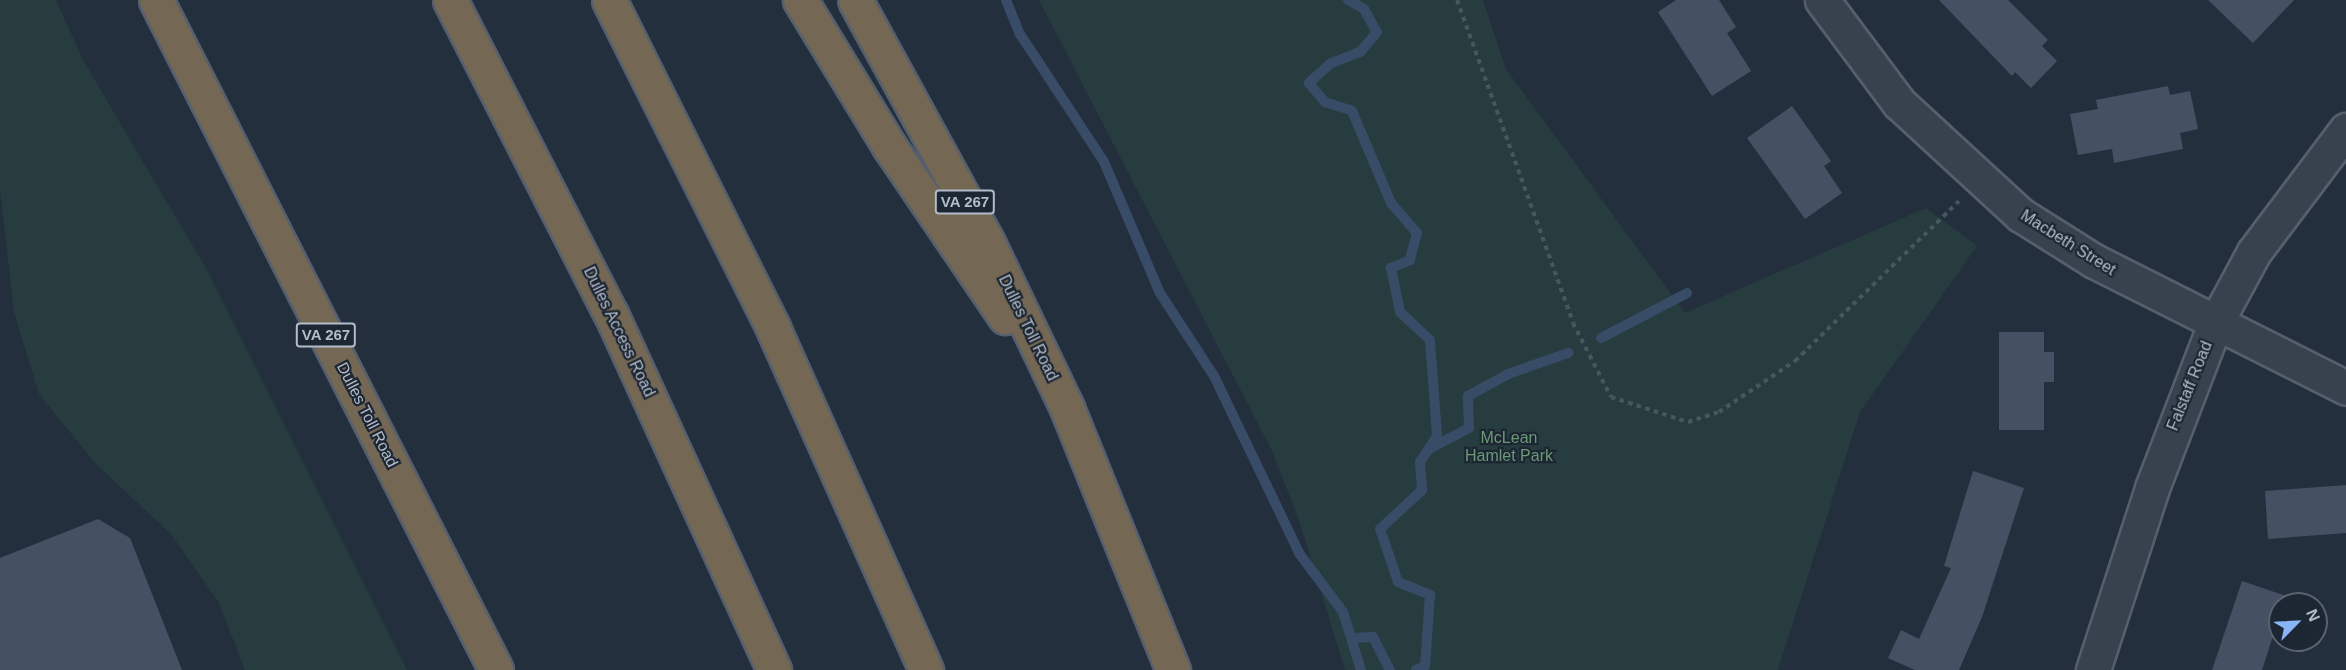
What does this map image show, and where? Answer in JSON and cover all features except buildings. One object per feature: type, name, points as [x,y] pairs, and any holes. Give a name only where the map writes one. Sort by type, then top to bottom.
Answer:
[{"type":"highway","name":"Dulles Toll Road","points":[[156,0],[496,670]]},
{"type":"highway","name":"Dulles Access Road","points":[[450,0],[611,315],[774,670]]},
{"type":"highway","points":[[609,0],[773,328],[926,670]]},
{"type":"highway","points":[[800,0],[889,146],[1067,408]]},
{"type":"highway","name":"Dulles Toll Road","points":[[855,0],[989,245],[1067,408],[1173,670]]},
{"type":"street","name":"Macbeth Street","points":[[1822,0],[1899,103],[1976,177],[2056,239],[2215,324],[2346,388]]},
{"type":"street","name":"Falstaff Road","points":[[2093,670],[2156,477],[2215,324],[2254,252],[2346,130]]},
{"type":"path","points":[[1457,0],[1573,323],[1611,397],[1688,422],[1719,412],[1803,354],[1923,241],[1976,177]]},
{"type":"green space","points":[[0,0],[56,0],[83,60],[207,270],[407,670],[245,670],[219,603],[171,534],[95,463],[39,394],[14,312],[0,189]]},
{"type":"green space","name":"McLean Hamlet Park","points":[[1039,0],[1483,0],[1506,69],[1685,313],[1926,208],[1977,246],[1860,412],[1778,670],[1345,670],[1299,520],[1272,451]]},
{"type":"waterway","points":[[1006,0],[1020,34],[1104,162],[1160,293],[1214,376],[1299,553],[1343,612],[1361,670]]},
{"type":"waterway","points":[[1348,0],[1364,9],[1377,32],[1360,52],[1331,63],[1309,83],[1325,102],[1352,111],[1391,203],[1417,233],[1410,260],[1391,268],[1400,312],[1430,340],[1437,436],[1420,462],[1422,490],[1380,529],[1398,582],[1430,595],[1425,666],[1416,670]]},
{"type":"waterway","points":[[1601,338],[1687,293]]},
{"type":"waterway","points":[[1429,449],[1469,428],[1468,396],[1508,374],[1568,353]]},
{"type":"waterway","points":[[1353,638],[1373,637],[1390,670]]}]
